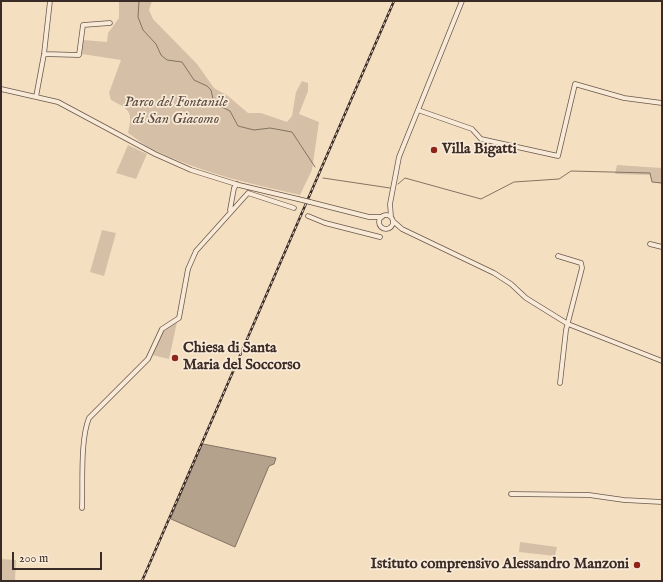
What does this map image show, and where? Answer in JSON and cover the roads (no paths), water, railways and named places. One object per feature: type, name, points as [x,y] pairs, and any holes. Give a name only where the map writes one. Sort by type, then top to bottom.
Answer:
[{"type":"street","points":[[36,97],[44,54],[50,1]]},
{"type":"street","points":[[380,237],[389,228],[392,219],[390,204],[399,157],[462,1]]},
{"type":"street","points":[[44,54],[79,55],[83,25],[110,23]]},
{"type":"street","points":[[418,110],[472,129],[481,139],[558,156],[575,84],[624,98],[662,103]]},
{"type":"street","points":[[1,89],[58,102],[74,109],[175,164],[206,175],[369,217],[382,216],[392,219],[402,229],[498,276],[511,284],[526,298],[568,324],[662,361]]},
{"type":"street","points":[[230,211],[235,192],[234,188],[237,184]]},
{"type":"street","points":[[82,508],[86,426],[89,418],[148,359],[162,329],[179,318],[188,269],[196,251],[230,211],[248,193],[294,208]]},
{"type":"street","points":[[380,237],[379,222],[390,204]]},
{"type":"street","points":[[308,216],[325,223],[380,237]]},
{"type":"street","points":[[369,217],[380,226],[402,229]]},
{"type":"street","points":[[650,244],[662,247]]},
{"type":"street","points":[[558,256],[579,262],[582,265],[565,338],[560,383]]},
{"type":"street","points":[[511,494],[589,495],[624,500],[662,502]]},
{"type":"waterway","points":[[139,1],[138,17],[143,30],[156,44],[161,55],[167,60],[182,62],[194,80],[207,86],[211,90],[214,103],[230,111],[238,126],[254,130],[270,128],[292,132],[315,167]]},
{"type":"waterway","points":[[398,184],[405,178],[481,199],[514,182],[559,179],[571,171],[650,173],[652,182],[662,183]]},
{"type":"waterway","points":[[323,178],[390,188]]},
{"type":"railway","points":[[142,581],[394,1]]},
{"type":"place","name":"Villa Bigatti","points":[[434,150]]},
{"type":"place","name":"Chiesa di Santa Maria del Soccorso","points":[[175,358]]},
{"type":"place","name":"Istituto comprensivo Alessandro Manzoni","points":[[637,565]]},
{"type":"park label","name":"Parco del Fontanile di San Giacomo","points":[[176,112]]}]
